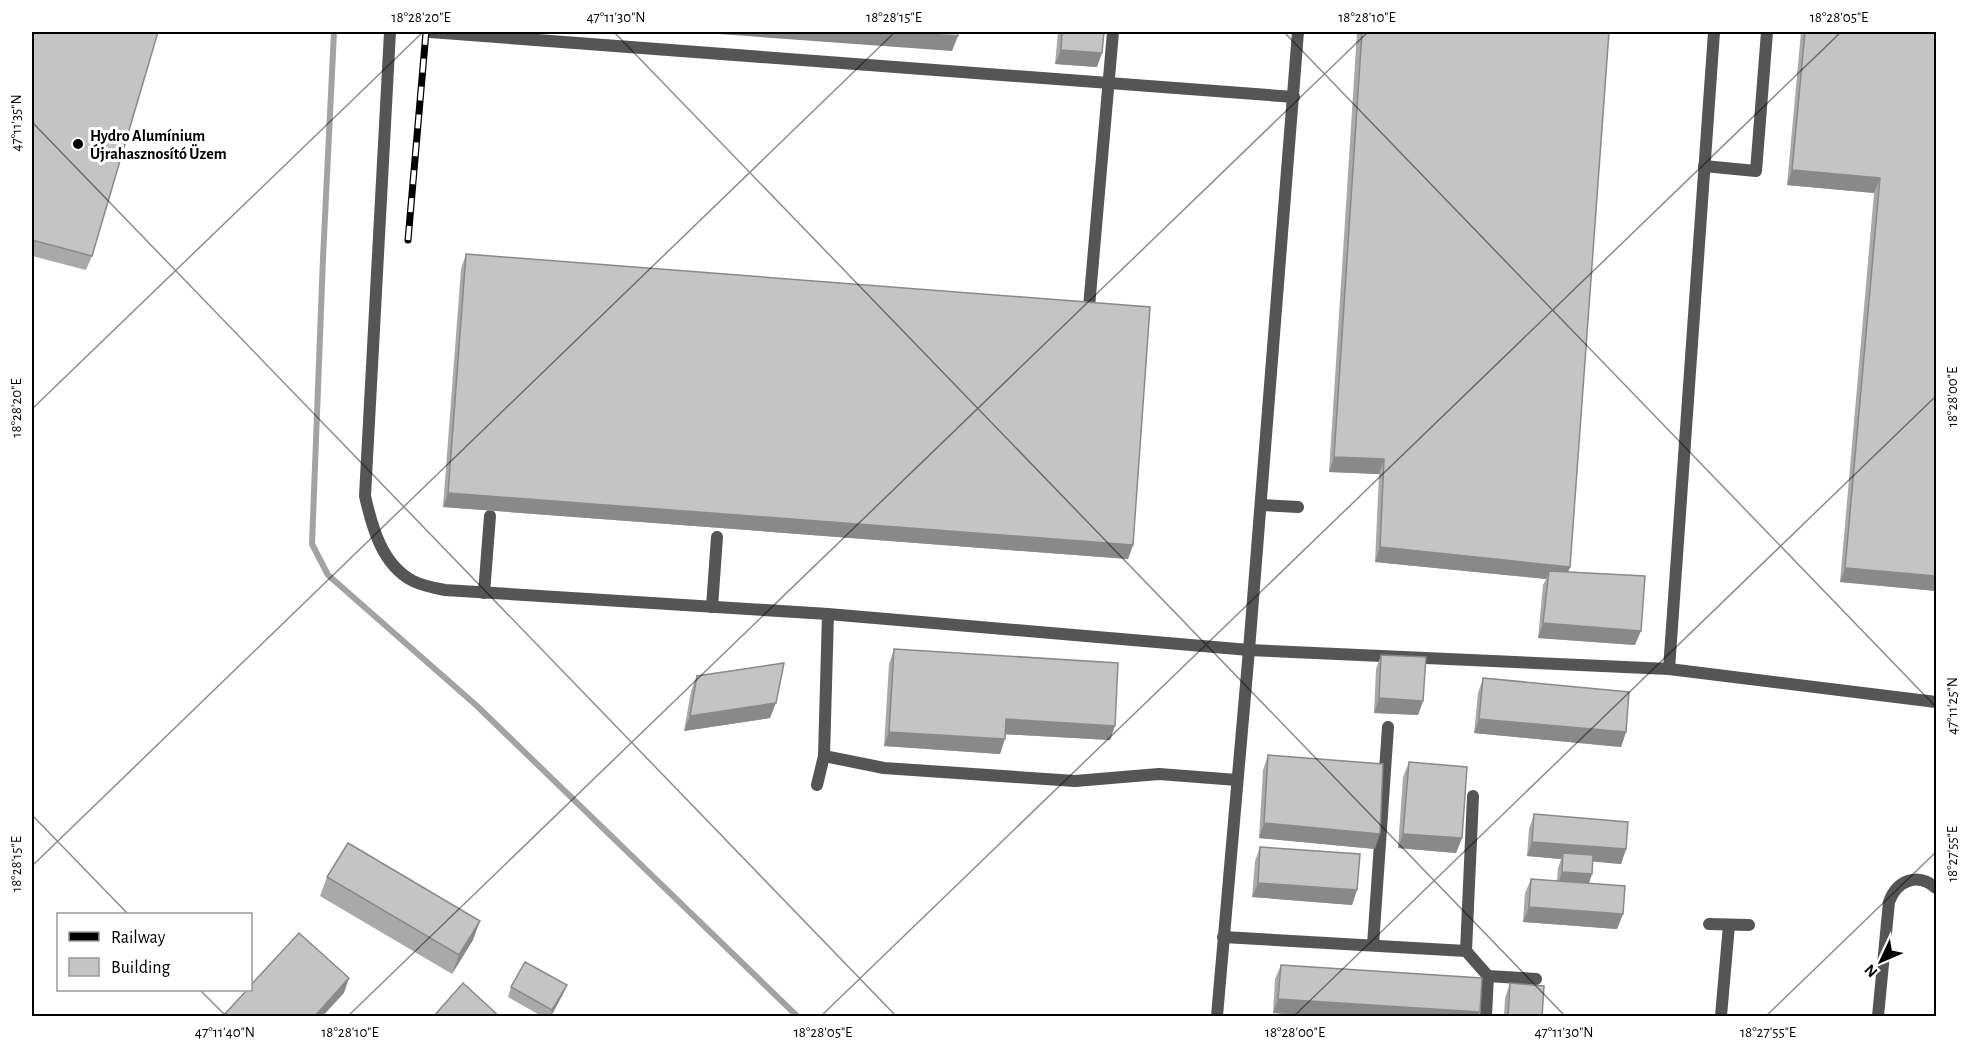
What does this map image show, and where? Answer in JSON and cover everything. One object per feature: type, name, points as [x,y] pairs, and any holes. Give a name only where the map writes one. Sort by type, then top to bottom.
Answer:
[{"type":"lane","points":[[390,32],[365,496],[377,539],[387,555],[411,580],[425,586],[445,590],[828,614],[1249,650],[1669,669],[1936,702]]},
{"type":"lane","points":[[430,32],[1294,97]]},
{"type":"lane","points":[[1089,307],[1113,32]]},
{"type":"lane","points":[[1217,1017],[1261,505],[1298,32]]},
{"type":"lane","points":[[1669,669],[1714,32]]},
{"type":"lane","points":[[1704,166],[1756,171],[1767,32]]},
{"type":"lane","points":[[1261,505],[1298,507]]},
{"type":"lane","points":[[484,593],[490,516]]},
{"type":"lane","points":[[712,607],[717,537]]},
{"type":"lane","points":[[818,785],[824,756],[828,614]]},
{"type":"lane","points":[[1373,945],[1388,727]]},
{"type":"lane","points":[[824,756],[884,768],[1075,781],[1158,774],[1237,780]]},
{"type":"lane","points":[[1473,796],[1466,951],[1488,976],[1486,1017]]},
{"type":"lane","points":[[1878,1017],[1888,902],[1891,895],[1900,884],[1907,880],[1923,880],[1936,888]]},
{"type":"lane","points":[[1710,924],[1749,925]]},
{"type":"lane","points":[[1721,1017],[1729,925]]},
{"type":"lane","points":[[1223,937],[1466,951]]},
{"type":"lane","points":[[1488,976],[1536,979]]},
{"type":"building","name":"Hydro Alumínium Újrahasznosító Üzem","points":[[32,32],[158,32],[92,256],[32,240]]},
{"type":"building","points":[[892,32],[958,32],[958,36]]},
{"type":"building","points":[[1062,32],[1104,32],[1102,53],[1061,50]]},
{"type":"building","points":[[1362,32],[1609,32],[1570,567],[1380,547],[1384,459],[1334,457]]},
{"type":"building","points":[[1805,32],[1936,32],[1936,576],[1845,568],[1880,178],[1792,170]]},
{"type":"building","points":[[466,254],[1150,307],[1133,545],[448,493]]},
{"type":"building","points":[[1549,571],[1645,576],[1641,631],[1543,623]]},
{"type":"building","points":[[894,649],[1118,663],[1115,726],[1006,719],[1005,739],[889,732]]},
{"type":"building","points":[[1381,655],[1426,657],[1423,701],[1379,698]]},
{"type":"building","points":[[784,663],[776,703],[690,716],[697,676]]},
{"type":"building","points":[[1483,678],[1629,692],[1626,732],[1479,719]]},
{"type":"building","points":[[1268,755],[1383,764],[1380,834],[1264,823]]},
{"type":"building","points":[[1409,762],[1467,767],[1462,838],[1403,834]]},
{"type":"building","points":[[1534,814],[1628,822],[1626,849],[1532,842]]},
{"type":"building","points":[[348,843],[480,921],[459,955],[327,877]]},
{"type":"building","points":[[1260,847],[1360,854],[1357,890],[1258,883]]},
{"type":"building","points":[[1563,853],[1593,855],[1592,874],[1562,872]]},
{"type":"building","points":[[1531,879],[1625,886],[1623,914],[1529,907]]},
{"type":"building","points":[[299,933],[349,978],[314,1017],[222,1017],[246,991],[252,991],[252,984]]},
{"type":"building","points":[[525,962],[567,985],[552,1010],[511,987]]},
{"type":"building","points":[[1281,965],[1482,978],[1480,1012],[1278,999]]},
{"type":"building","points":[[463,983],[500,1017],[433,1017]]},
{"type":"building","points":[[1510,983],[1544,986],[1542,1017],[1508,1017]]},
{"type":"waterway","points":[[334,32],[312,544],[328,575],[477,706],[797,1016]]},
{"type":"railway","points":[[408,240],[426,32]]},
{"type":"place","name":"Hydro Alumínium Újrahasznosító Üzem","points":[[78,144]]}]
